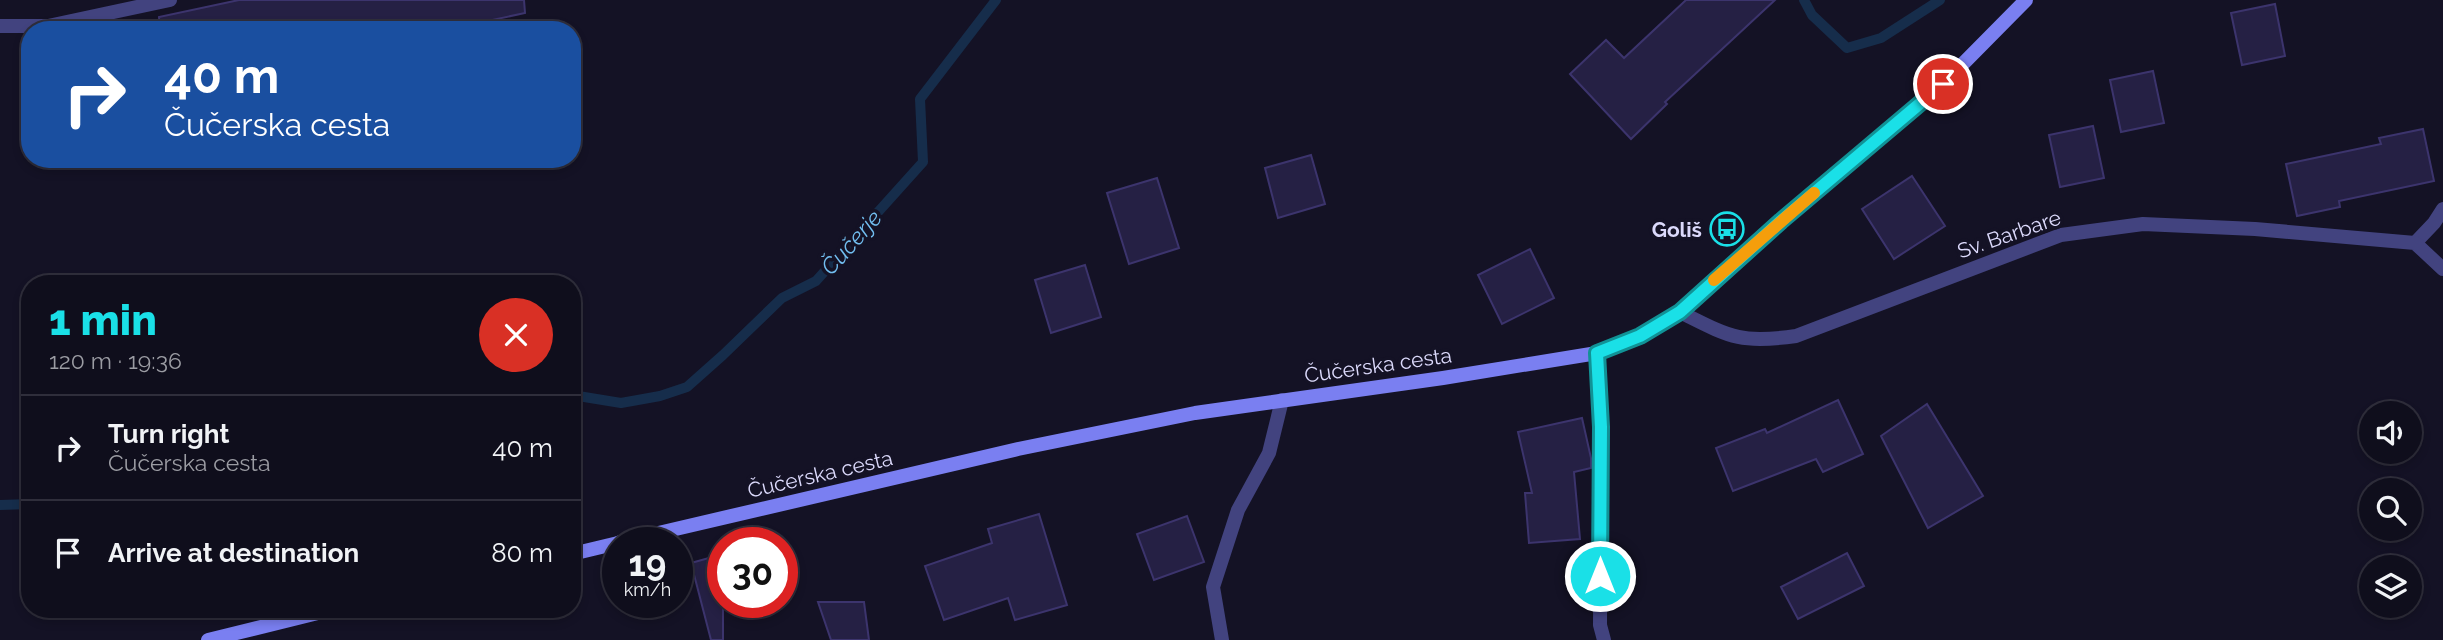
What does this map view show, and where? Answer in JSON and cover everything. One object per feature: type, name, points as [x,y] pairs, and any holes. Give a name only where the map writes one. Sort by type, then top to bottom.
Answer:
[{"type":"street","points":[[71,21],[170,0]]},
{"type":"street","name":"Čučerska cesta","points":[[687,527],[1018,449],[1195,413],[1597,353],[1640,336],[1680,312],[1781,221],[1943,84],[2026,0]]},
{"type":"street","points":[[0,26],[21,26]]},
{"type":"street","points":[[2443,209],[2415,243],[2443,269]]},
{"type":"street","name":"Sv. Barbare","points":[[1680,312],[1728,337],[1760,341],[1796,336],[2061,235],[2143,224],[2255,229],[2415,243]]},
{"type":"street","points":[[1597,353],[1601,427],[1600,625],[1604,640]]},
{"type":"street","points":[[1222,640],[1213,587],[1238,510],[1269,453],[1282,400]]},
{"type":"street","name":"Čučerska cesta","points":[[581,552],[602,547]]},
{"type":"street","points":[[208,640],[297,618]]},
{"type":"building","points":[[239,0],[524,0],[525,13],[487,21],[159,21],[159,17]]},
{"type":"building","points":[[1686,0],[1775,0],[1665,102],[1667,104],[1631,139],[1570,74],[1606,40],[1624,58]]},
{"type":"building","points":[[2275,4],[2285,56],[2242,65],[2231,13]]},
{"type":"building","points":[[2153,71],[2164,123],[2121,132],[2110,80]]},
{"type":"building","points":[[2093,126],[2104,178],[2060,187],[2049,135]]},
{"type":"building","points":[[2423,129],[2434,181],[2339,201],[2340,207],[2297,216],[2286,164],[2381,144],[2379,138]]},
{"type":"building","points":[[1311,155],[1325,204],[1278,218],[1265,168]]},
{"type":"building","points":[[1912,176],[1945,226],[1894,259],[1862,209]]},
{"type":"building","points":[[1157,178],[1179,248],[1129,264],[1107,193]]},
{"type":"building","points":[[1530,249],[1554,298],[1502,324],[1478,275]]},
{"type":"building","points":[[1085,265],[1101,317],[1051,333],[1035,280]]},
{"type":"building","points":[[1838,400],[1863,454],[1823,472],[1816,459],[1733,491],[1716,448],[1765,429],[1767,433]]},
{"type":"building","points":[[1927,404],[1983,496],[1928,528],[1881,436]]},
{"type":"building","points":[[1582,418],[1591,468],[1574,472],[1580,539],[1529,543],[1525,493],[1532,493],[1518,432]]},
{"type":"building","points":[[1039,514],[1067,605],[1015,620],[1008,598],[944,620],[925,566],[992,543],[988,529]]},
{"type":"building","points":[[1187,516],[1204,562],[1154,580],[1137,534]]},
{"type":"building","points":[[1847,553],[1864,586],[1798,619],[1781,587]]},
{"type":"building","points":[[707,558],[707,618],[723,618],[723,640],[711,640],[693,562]]},
{"type":"building","points":[[818,602],[864,602],[869,640],[831,640]]},
{"type":"waterway","name":"Čučerje","points":[[581,396],[621,403],[660,396],[687,387],[782,298],[816,281],[923,162],[920,99],[996,0]]},
{"type":"waterway","name":"Čučerje","points":[[1804,0],[1812,15],[1847,48],[1881,38],[1940,0]]},
{"type":"waterway","name":"Čučerje","points":[[0,505],[21,504]]},
{"type":"slow traffic","points":[[1714,280],[1814,193]]},
{"type":"place","name":"Goliš","points":[[1727,229]]},
{"type":"route","points":[[1600,576],[1601,427],[1597,353],[1640,336],[1680,312],[1714,279],[1943,84]]}]
